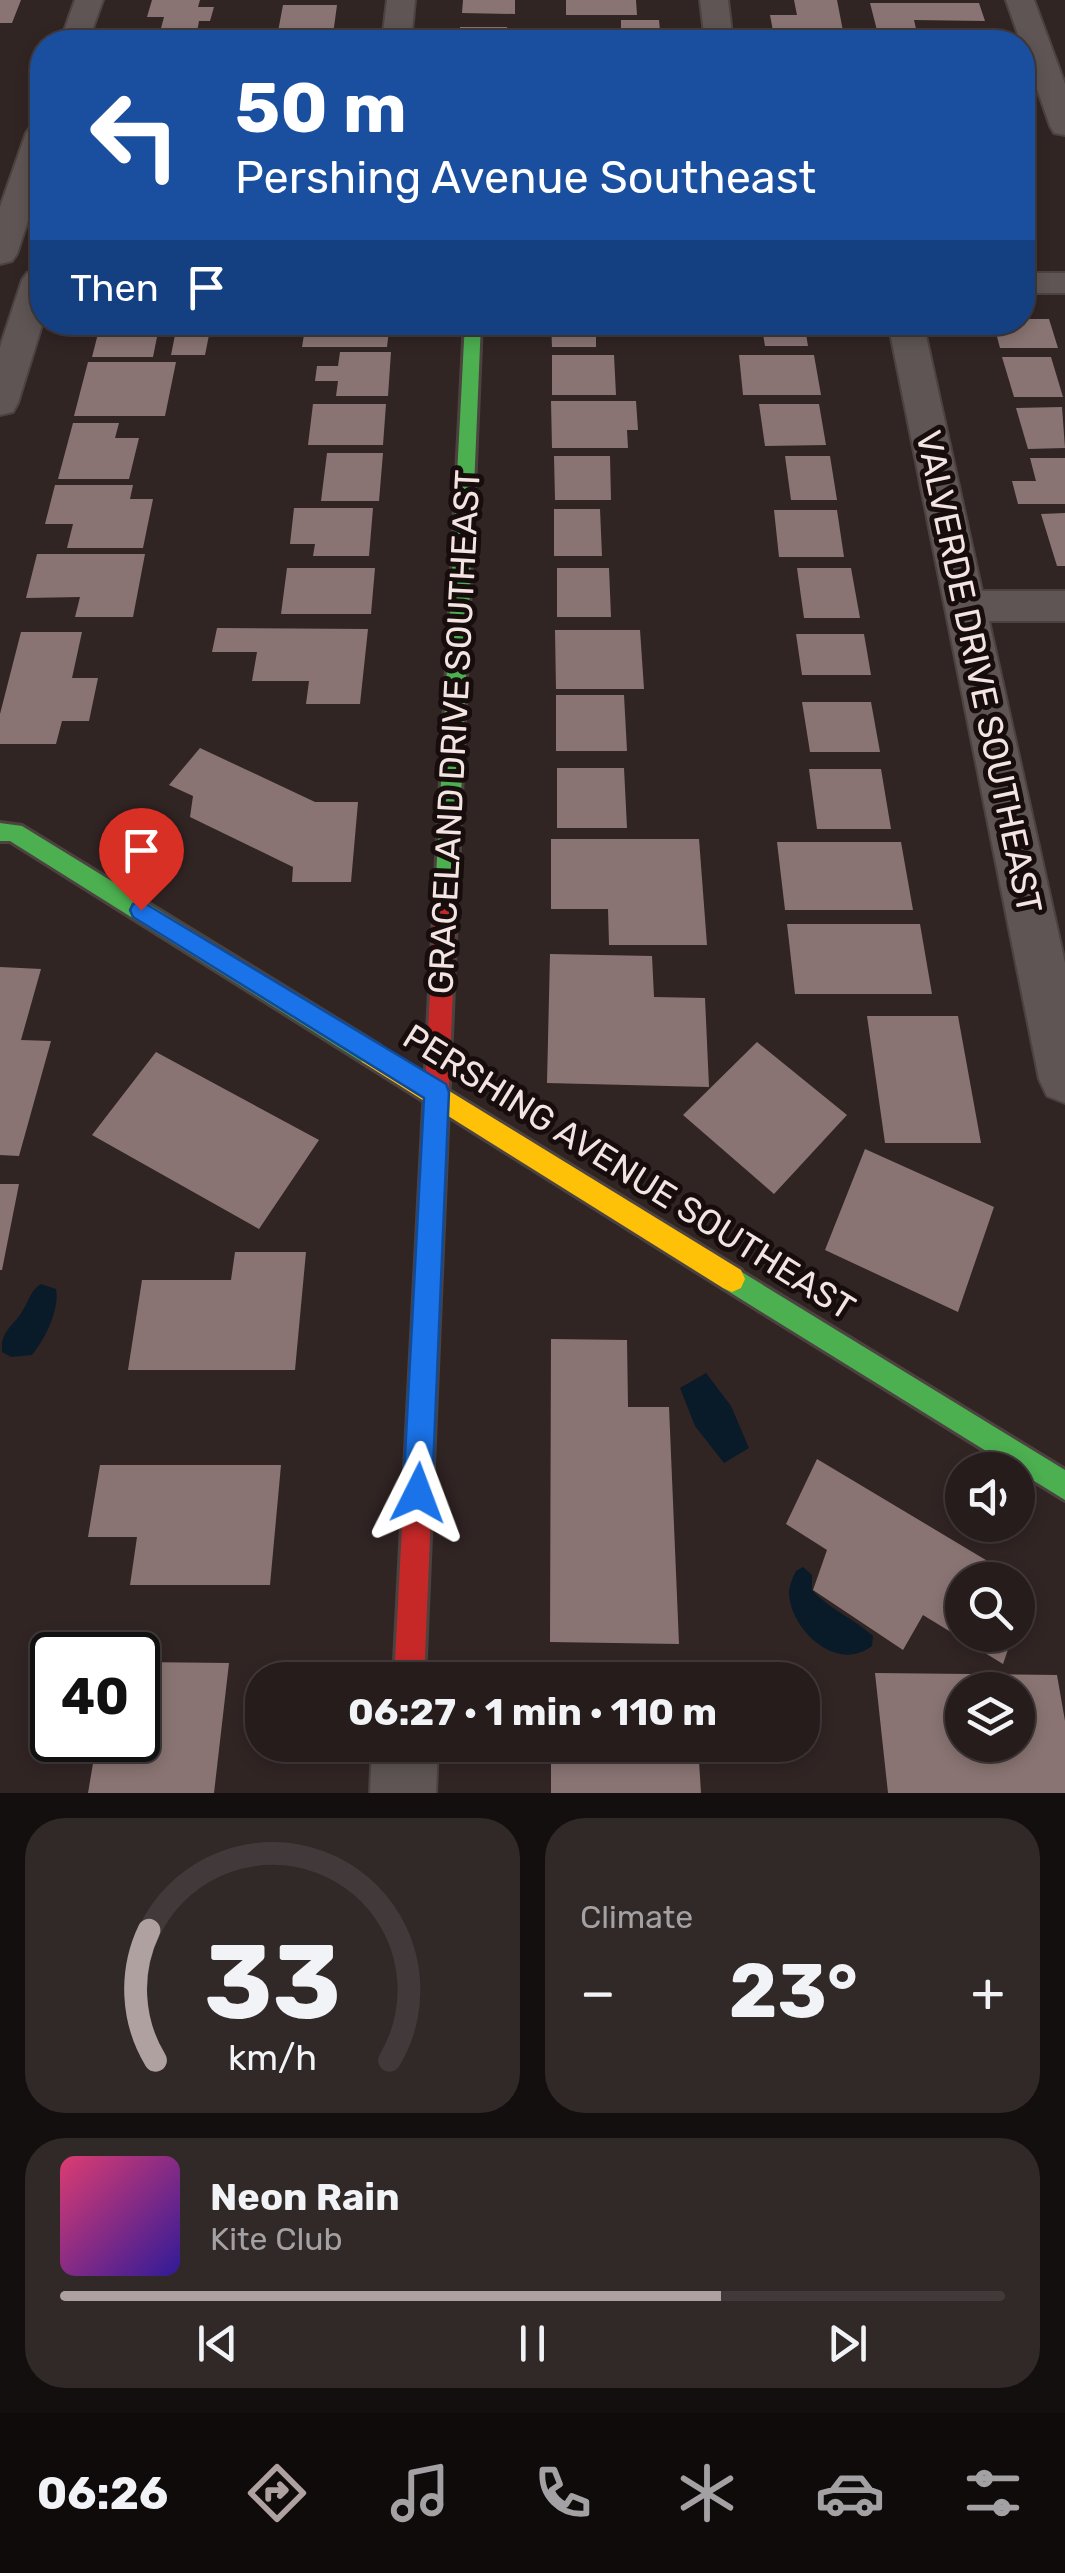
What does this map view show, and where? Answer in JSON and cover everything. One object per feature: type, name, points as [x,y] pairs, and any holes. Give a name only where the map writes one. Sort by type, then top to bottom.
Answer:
[{"type":"street","points":[[78,30],[89,0]]},
{"type":"street","points":[[398,30],[401,0]]},
{"type":"street","points":[[714,0],[718,30]]},
{"type":"street","points":[[1020,0],[1031,30]]},
{"type":"street","points":[[1035,42],[1065,126]]},
{"type":"street","points":[[0,254],[30,167]]},
{"type":"street","points":[[0,280],[30,280]]},
{"type":"street","points":[[1035,283],[1065,283]]},
{"type":"street","points":[[0,402],[30,313]]},
{"type":"street","name":"GRACELAND DRIVE SOUTHEAST","points":[[409,1662],[472,335]]},
{"type":"street","name":"VALVERDE DRIVE SOUTHEAST","points":[[908,335],[1063,1061]]},
{"type":"street","points":[[965,606],[1065,606]]},
{"type":"street","name":"PERSHING AVENUE SOUTHEAST","points":[[0,832],[14,832],[1065,1486]]},
{"type":"street","points":[[403,1793],[405,1762]]},
{"type":"water","points":[[41,1284],[56,1289],[50,1324],[32,1355],[11,1357],[2,1352],[3,1338]]},
{"type":"water","points":[[706,1373],[731,1406],[749,1448],[724,1463],[695,1426],[680,1388]]},
{"type":"water","points":[[803,1567],[812,1575],[812,1590],[873,1636],[872,1646],[844,1654],[830,1651],[806,1633],[791,1606],[789,1593],[796,1571]]},
{"type":"building","points":[[0,0],[21,0],[12,23],[0,23]]},
{"type":"building","points":[[152,0],[200,0],[198,7],[214,7],[210,21],[199,21],[197,30],[161,30],[164,17],[147,17]]},
{"type":"building","points":[[463,0],[515,0],[515,14],[462,13]]},
{"type":"building","points":[[566,0],[636,0],[637,15],[566,15]]},
{"type":"building","points":[[794,0],[837,0],[843,30],[773,30],[770,15],[797,15]]},
{"type":"building","points":[[870,3],[979,3],[985,21],[914,20],[916,30],[877,30]]},
{"type":"building","points":[[283,5],[337,5],[334,30],[278,30]]},
{"type":"building","points":[[621,20],[659,20],[660,30],[621,30]]},
{"type":"building","points":[[460,27],[507,27],[507,30],[460,30]]},
{"type":"building","points":[[1035,319],[1049,319],[1058,348],[1000,348],[996,335],[1035,335]]},
{"type":"building","points":[[98,335],[157,335],[153,357],[92,357]]},
{"type":"building","points":[[175,335],[209,335],[205,355],[171,355]]},
{"type":"building","points":[[304,335],[388,335],[387,347],[302,347]]},
{"type":"building","points":[[552,335],[596,335],[596,347],[552,347]]},
{"type":"building","points":[[763,335],[806,335],[808,346],[765,346]]},
{"type":"building","points":[[340,352],[391,352],[388,396],[336,396],[338,381],[315,381],[317,366],[338,366]]},
{"type":"building","points":[[552,355],[614,355],[616,395],[552,395]]},
{"type":"building","points":[[739,355],[814,355],[821,395],[743,395]]},
{"type":"building","points":[[1002,357],[1051,357],[1063,397],[1014,397]]},
{"type":"building","points":[[88,362],[176,362],[165,416],[74,416]]},
{"type":"building","points":[[551,401],[636,401],[638,430],[627,430],[628,448],[552,448]]},
{"type":"building","points":[[313,404],[386,404],[383,445],[308,445]]},
{"type":"building","points":[[759,404],[819,404],[826,445],[765,446]]},
{"type":"building","points":[[1062,407],[1065,448],[1028,449],[1016,408]]},
{"type":"building","points":[[73,423],[119,423],[115,438],[139,438],[129,479],[58,479]]},
{"type":"building","points":[[327,453],[383,453],[379,501],[321,501]]},
{"type":"building","points":[[554,456],[610,456],[611,500],[555,500]]},
{"type":"building","points":[[785,456],[830,456],[837,500],[791,500]]},
{"type":"building","points":[[1030,458],[1065,458],[1065,504],[1018,504],[1012,481],[1036,481]]},
{"type":"building","points":[[55,485],[133,485],[130,499],[153,499],[143,548],[67,548],[73,524],[45,524]]},
{"type":"building","points":[[294,508],[373,508],[369,556],[313,556],[315,544],[290,544]]},
{"type":"building","points":[[554,509],[600,509],[602,556],[554,556]]},
{"type":"building","points":[[774,510],[837,510],[844,557],[779,557]]},
{"type":"building","points":[[1065,513],[1065,566],[1057,566],[1041,514]]},
{"type":"building","points":[[37,554],[145,554],[133,617],[75,617],[80,597],[26,598]]},
{"type":"building","points":[[287,568],[375,568],[371,614],[281,614]]},
{"type":"building","points":[[557,568],[609,568],[611,617],[557,617]]},
{"type":"building","points":[[797,568],[851,568],[860,618],[804,618]]},
{"type":"building","points":[[217,628],[368,629],[360,704],[306,704],[309,681],[252,681],[257,652],[212,652]]},
{"type":"building","points":[[555,630],[640,630],[644,689],[556,689]]},
{"type":"building","points":[[21,632],[82,632],[72,678],[98,678],[89,721],[62,721],[56,744],[0,744],[0,714]]},
{"type":"building","points":[[796,634],[864,634],[871,675],[802,675]]},
{"type":"building","points":[[556,695],[624,695],[627,751],[556,751]]},
{"type":"building","points":[[802,702],[871,702],[880,752],[810,752]]},
{"type":"building","points":[[200,748],[315,802],[358,802],[351,882],[292,882],[293,867],[190,817],[193,796],[169,785]]},
{"type":"building","points":[[557,768],[624,768],[627,828],[557,828]]},
{"type":"building","points":[[809,769],[881,769],[891,829],[817,829]]},
{"type":"building","points":[[551,839],[699,839],[707,945],[609,945],[608,909],[551,909]]},
{"type":"building","points":[[777,842],[901,842],[913,910],[785,910]]},
{"type":"building","points":[[787,924],[920,924],[932,994],[795,994]]},
{"type":"building","points":[[550,954],[652,956],[654,997],[705,998],[709,1087],[547,1083]]},
{"type":"building","points":[[0,967],[41,969],[21,1040],[51,1041],[19,1156],[0,1155]]},
{"type":"building","points":[[867,1016],[958,1016],[981,1143],[885,1143]]},
{"type":"building","points":[[757,1042],[847,1115],[774,1194],[683,1115]]},
{"type":"building","points":[[156,1052],[319,1140],[259,1229],[92,1135]]},
{"type":"building","points":[[865,1149],[994,1207],[958,1312],[825,1250]]},
{"type":"building","points":[[0,1184],[19,1184],[2,1270],[0,1270]]},
{"type":"building","points":[[235,1252],[306,1252],[295,1370],[128,1370],[142,1280],[231,1280]]},
{"type":"building","points":[[551,1339],[627,1340],[628,1407],[669,1407],[679,1644],[550,1642]]},
{"type":"building","points":[[817,1459],[945,1536],[945,1542],[956,1542],[989,1562],[945,1562],[945,1628],[923,1615],[903,1650],[813,1590],[827,1550],[786,1524]]},
{"type":"building","points":[[100,1465],[281,1465],[270,1585],[130,1585],[137,1537],[88,1537]]},
{"type":"building","points":[[983,1652],[1007,1652],[1003,1664]]},
{"type":"building","points":[[160,1662],[229,1663],[214,1793],[88,1793],[93,1762],[160,1762]]},
{"type":"building","points":[[875,1673],[945,1674],[945,1762],[1035,1762],[1035,1675],[1057,1675],[1065,1721],[1065,1793],[888,1793]]},
{"type":"building","points":[[551,1762],[699,1762],[701,1793],[551,1793]]},
{"type":"traffic: fast","points":[[445,916],[472,335]]},
{"type":"traffic: fast","points":[[0,832],[14,832],[371,1054]]},
{"type":"traffic: fast","points":[[732,1279],[1065,1486]]},
{"type":"traffic: slow","points":[[371,1054],[732,1279]]},
{"type":"traffic: jam","points":[[410,1662],[445,916]]},
{"type":"route","points":[[141,910],[437,1092],[418,1493]]}]
